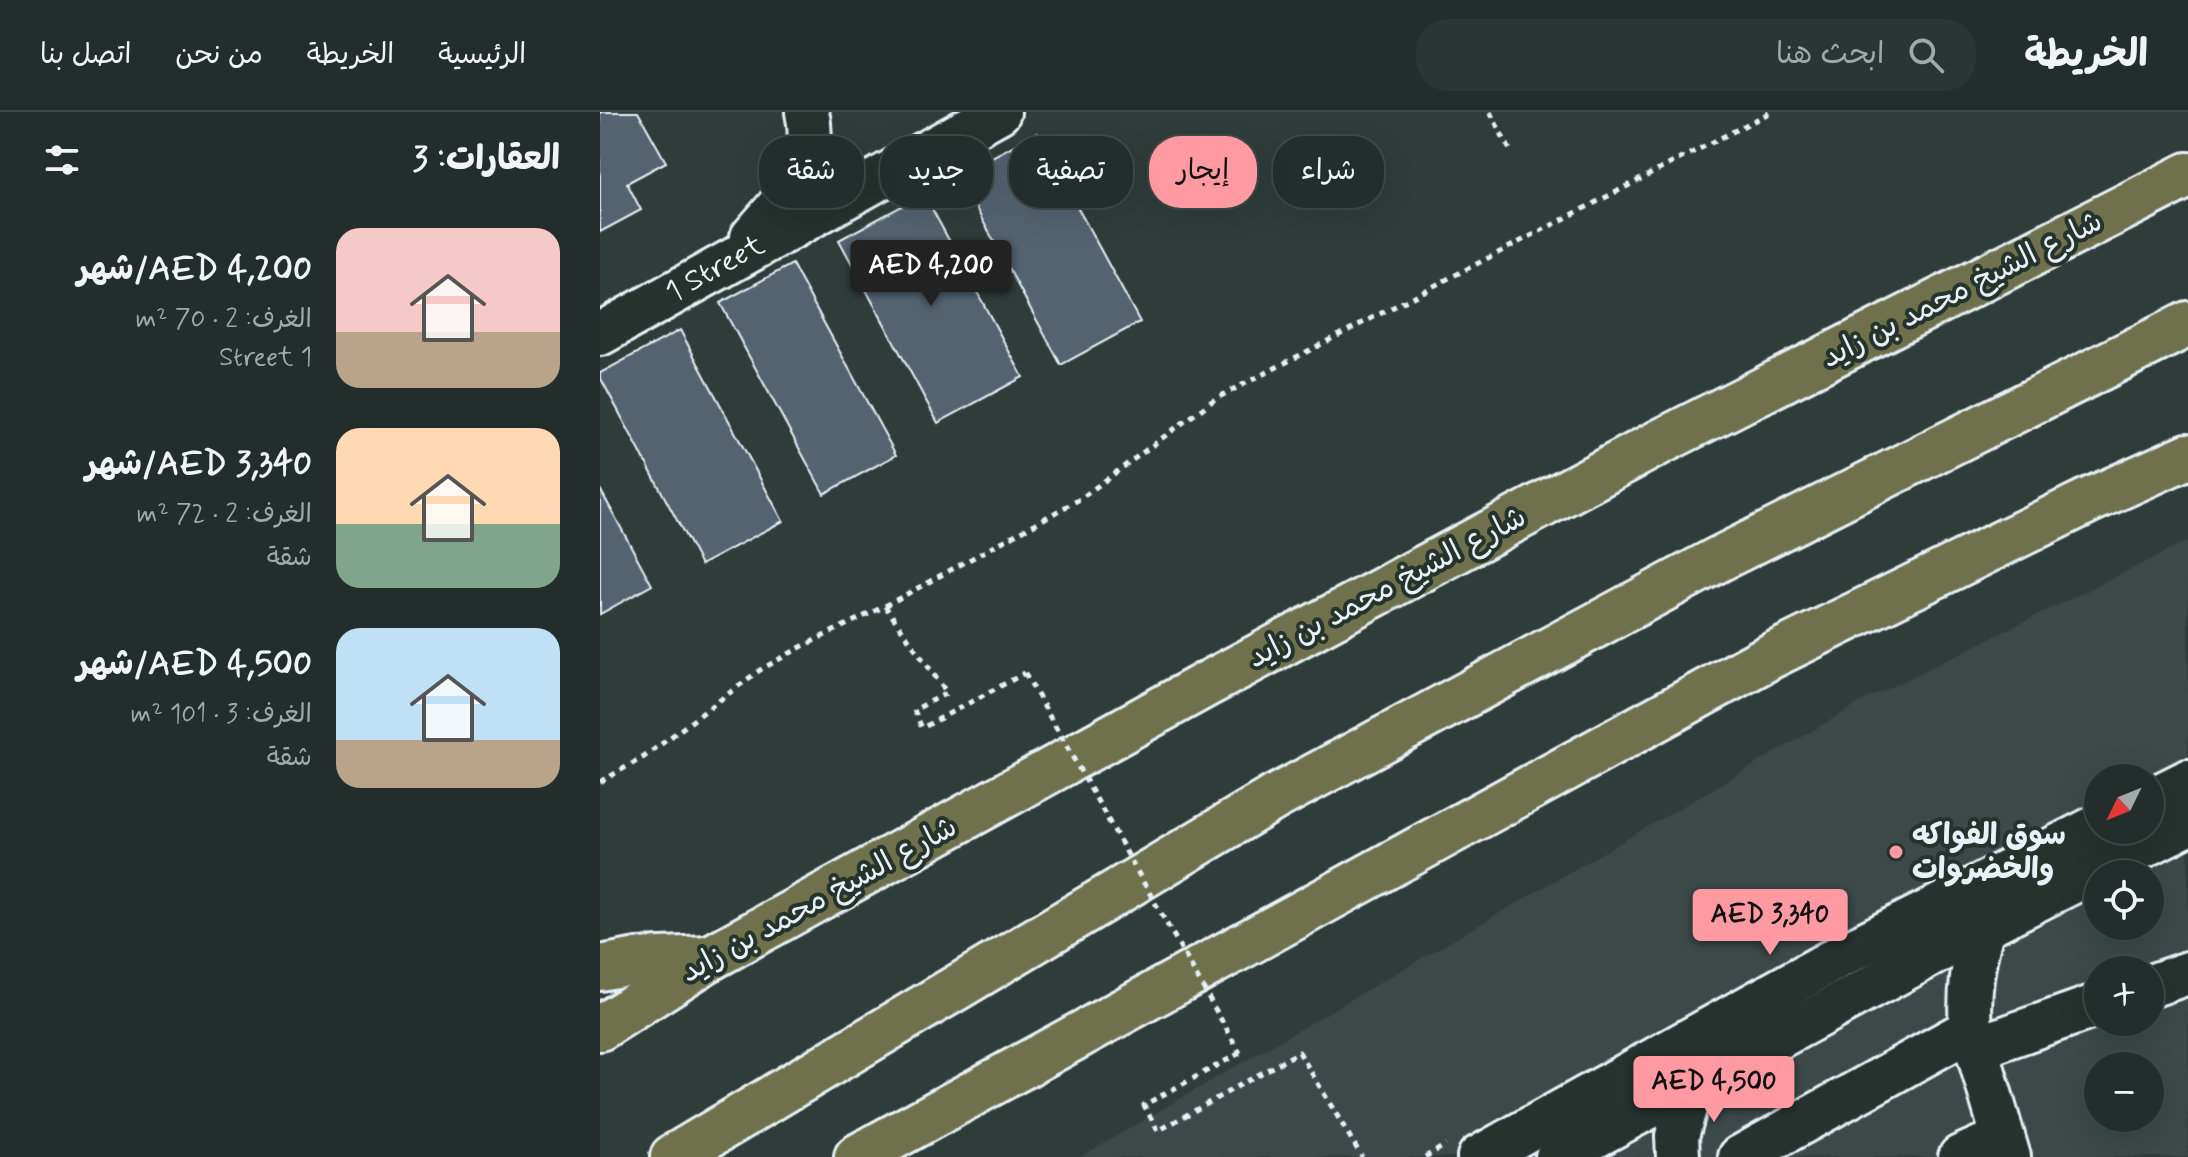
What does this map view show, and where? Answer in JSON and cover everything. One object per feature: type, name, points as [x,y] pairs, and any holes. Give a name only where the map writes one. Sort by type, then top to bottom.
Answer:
[{"type":"highway","name":"شارع الشيخ محمد بن زايد","points":[[600,1028],[710,958],[1221,677],[1633,457],[2188,175]]},
{"type":"highway","points":[[673,1157],[1274,798],[1719,559],[2188,324]]},
{"type":"highway","points":[[2088,501],[2188,433]]},
{"type":"highway","points":[[857,1157],[1771,656],[2088,501],[2188,456]]},
{"type":"highway","points":[[600,968],[649,959],[710,958]]},
{"type":"street","points":[[732,259],[797,184],[808,153],[807,112]]},
{"type":"street","name":"1 Street","points":[[600,334],[999,112]]},
{"type":"street","points":[[2164,793],[2188,781]]},
{"type":"street","points":[[1557,1157],[1983,927],[2188,824]]},
{"type":"street","points":[[1479,1157],[1846,953],[2084,833]]},
{"type":"street","points":[[1960,1157],[2006,1148],[1974,1038],[1969,1008],[1972,967],[1983,927]]},
{"type":"street","points":[[2164,981],[2188,973]]},
{"type":"street","points":[[1740,1157],[1974,1038],[2084,1009]]},
{"type":"street","points":[[1678,1157],[1677,1136],[1692,1084]]},
{"type":"path","points":[[1490,112],[1510,150]]},
{"type":"path","points":[[600,782],[644,757],[760,670],[885,606],[1080,499],[1215,399],[1771,112]]},
{"type":"path","points":[[885,606],[947,693],[914,710],[922,728],[1025,673],[1240,1053],[1144,1105],[1158,1131],[1299,1052],[1362,1157]]},
{"type":"shaded area","name":"سوق الفواكه والخضروات","points":[[2188,541],[2188,1157],[1080,1157],[1867,699]]},
{"type":"building","points":[[600,112],[638,112],[666,162],[627,183],[641,210],[600,232]]},
{"type":"building","points":[[1009,148],[1009,208],[1078,208],[1140,322],[1061,365],[976,208],[993,208],[993,156]]},
{"type":"building","points":[[898,208],[932,208],[1023,377],[938,423],[839,240]]},
{"type":"building","points":[[792,264],[896,455],[824,494],[720,303]]},
{"type":"building","points":[[680,330],[783,521],[701,565],[600,377],[600,373]]},
{"type":"building","points":[[600,489],[652,585],[600,614]]},
{"type":"place","name":"سوق الفواكه والخضروات","points":[[1896,852]]}]
